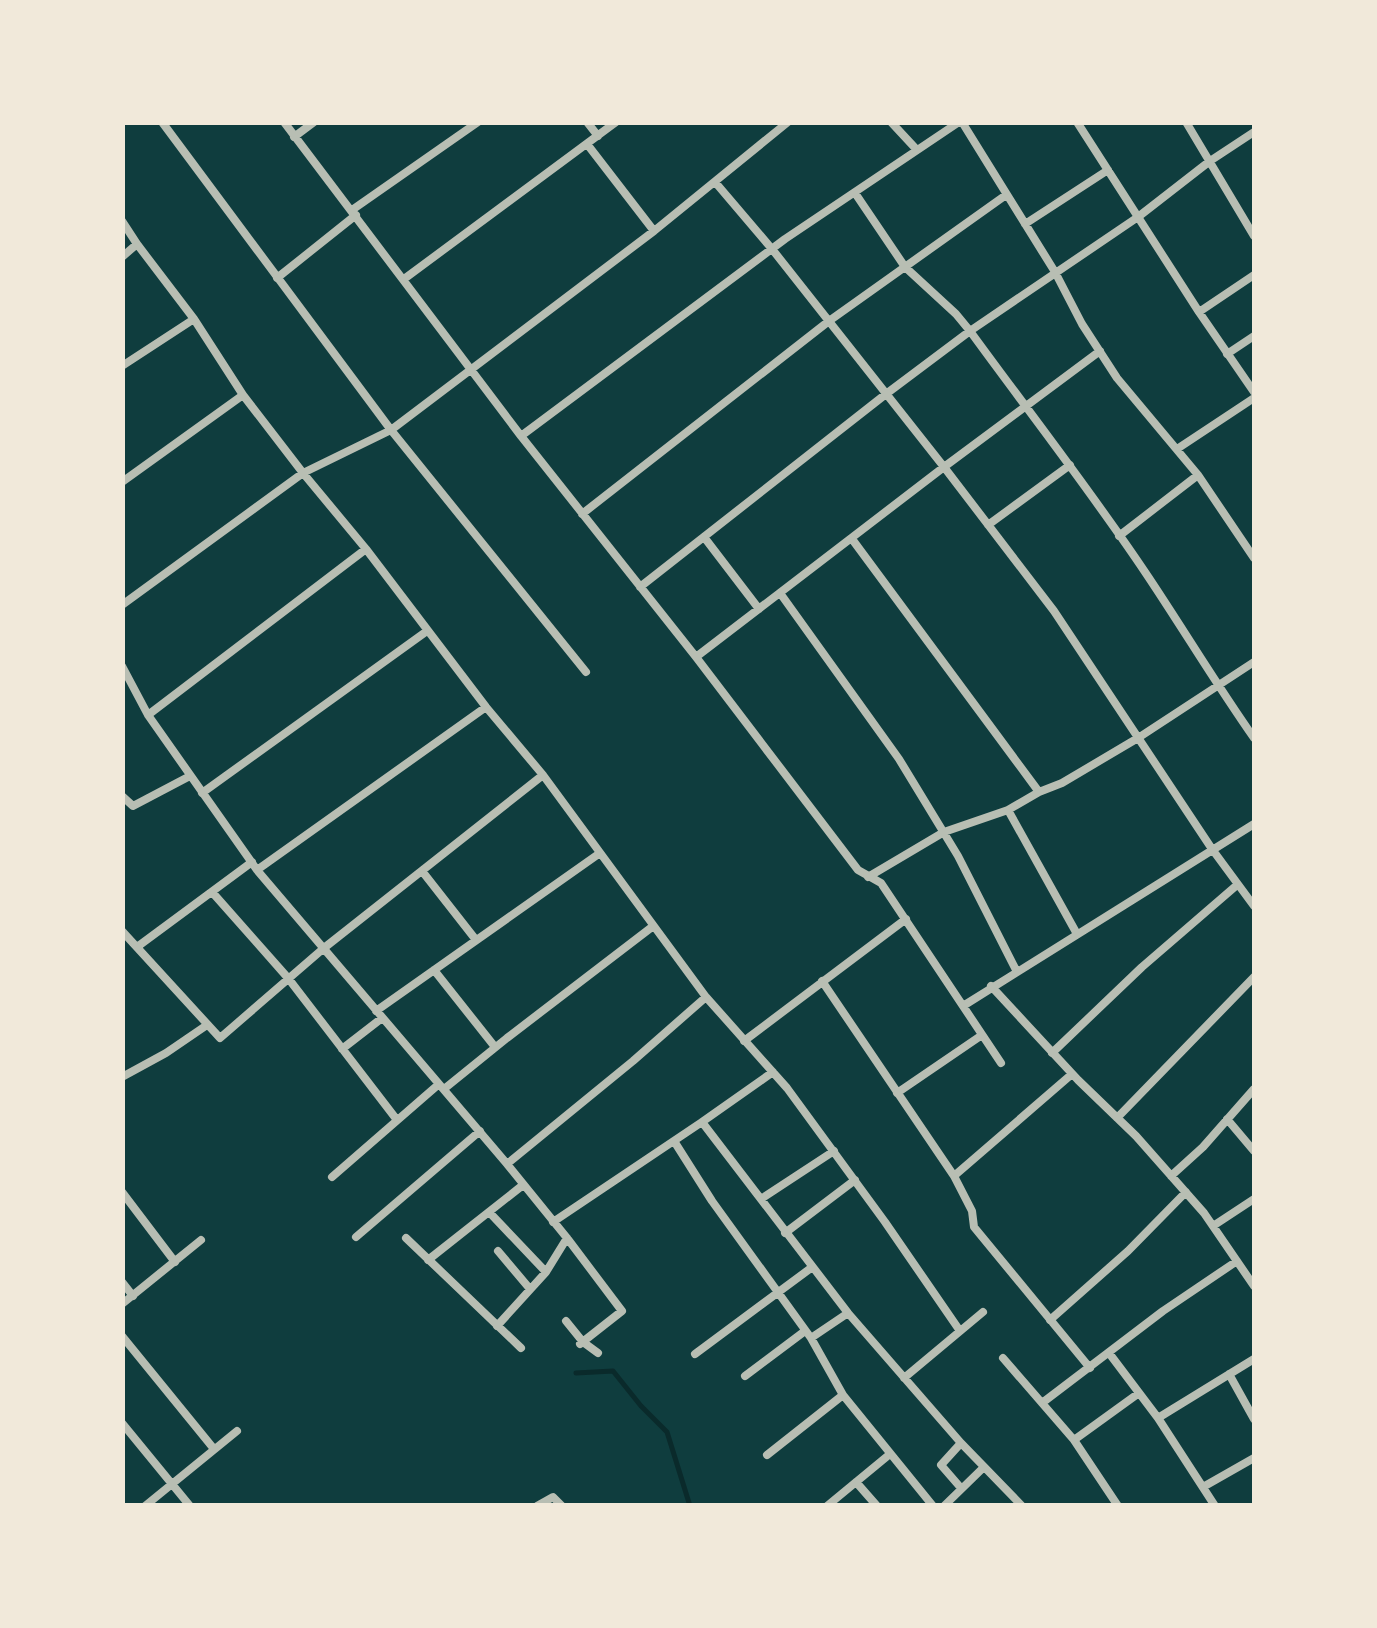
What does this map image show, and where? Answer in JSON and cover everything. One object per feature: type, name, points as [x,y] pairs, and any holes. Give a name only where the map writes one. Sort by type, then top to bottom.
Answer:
[{"type":"street","points":[[162,122],[390,430],[586,672]]},
{"type":"street","points":[[284,122],[521,436],[858,870],[881,883],[1000,1063]]},
{"type":"street","points":[[294,137],[314,122]]},
{"type":"street","points":[[277,278],[354,213],[478,122]]},
{"type":"street","points":[[587,122],[598,136]]},
{"type":"street","points":[[404,279],[616,122]]},
{"type":"street","points":[[122,604],[303,474],[390,430],[654,230],[788,122]]},
{"type":"street","points":[[890,122],[917,150]]},
{"type":"street","points":[[521,436],[772,249],[960,122],[1117,378],[1198,475],[1254,558]]},
{"type":"street","points":[[1077,122],[1254,395],[1176,449]]},
{"type":"street","points":[[1186,122],[1254,236]]},
{"type":"street","points":[[640,587],[886,394],[1254,132]]},
{"type":"street","points":[[588,144],[654,230]]},
{"type":"street","points":[[1024,224],[1108,170]]},
{"type":"street","points":[[715,182],[944,466],[1054,611],[1254,906]]},
{"type":"street","points":[[855,193],[904,267],[956,314],[1070,465],[1254,738]]},
{"type":"street","points":[[582,514],[829,321],[1006,195]]},
{"type":"street","points":[[122,221],[194,319],[243,396],[543,775],[706,998],[772,1072],[834,1151],[960,1331]]},
{"type":"street","points":[[122,257],[138,244]]},
{"type":"street","points":[[1199,312],[1254,275]]},
{"type":"street","points":[[122,366],[194,319]]},
{"type":"street","points":[[1227,354],[1254,336]]},
{"type":"street","points":[[696,657],[1100,351]]},
{"type":"street","points":[[122,482],[243,396]]},
{"type":"street","points":[[988,525],[1070,465]]},
{"type":"street","points":[[1119,536],[1198,475]]},
{"type":"street","points":[[704,537],[759,610]]},
{"type":"street","points":[[852,539],[1039,792]]},
{"type":"street","points":[[148,715],[366,549]]},
{"type":"street","points":[[780,594],[898,759],[944,832],[1017,972]]},
{"type":"street","points":[[202,793],[427,631]]},
{"type":"street","points":[[868,877],[944,832],[1008,810],[1062,783],[1254,662]]},
{"type":"street","points":[[122,666],[148,715],[255,866],[480,1131],[622,1311],[581,1343]]},
{"type":"street","points":[[136,948],[212,892],[486,707]]},
{"type":"street","points":[[122,931],[220,1038],[324,948],[543,775]]},
{"type":"street","points":[[122,796],[133,806],[190,776]]},
{"type":"street","points":[[1008,810],[1077,934]]},
{"type":"street","points":[[963,1006],[1254,824]]},
{"type":"street","points":[[342,1050],[434,970],[600,852]]},
{"type":"street","points":[[422,870],[476,940]]},
{"type":"street","points":[[1052,1052],[1142,967],[1238,885]]},
{"type":"street","points":[[212,892],[288,978],[396,1120]]},
{"type":"street","points":[[744,1040],[906,919]]},
{"type":"street","points":[[332,1178],[396,1120],[652,928]]},
{"type":"street","points":[[434,970],[495,1047]]},
{"type":"street","points":[[1117,1118],[1254,977]]},
{"type":"street","points":[[822,981],[954,1176],[972,1212],[974,1227],[1090,1368]]},
{"type":"street","points":[[991,986],[1172,1176],[1254,1286]]},
{"type":"street","points":[[507,1164],[706,998]]},
{"type":"street","points":[[122,1062],[127,1075],[207,1025]]},
{"type":"street","points":[[898,1093],[982,1035]]},
{"type":"street","points":[[553,1222],[772,1072]]},
{"type":"street","points":[[954,1176],[1072,1074]]},
{"type":"street","points":[[1172,1176],[1254,1089]]},
{"type":"street","points":[[1227,1118],[1254,1151]]},
{"type":"street","points":[[702,1122],[848,1313],[1022,1506]]},
{"type":"street","points":[[356,1237],[480,1131]]},
{"type":"street","points":[[674,1141],[712,1201],[808,1334],[843,1395],[933,1506]]},
{"type":"street","points":[[762,1199],[834,1151]]},
{"type":"street","points":[[785,1233],[854,1180]]},
{"type":"street","points":[[428,1260],[524,1185]]},
{"type":"street","points":[[122,1192],[175,1262]]},
{"type":"street","points":[[1050,1320],[1128,1251],[1186,1192]]},
{"type":"street","points":[[1213,1226],[1254,1199]]},
{"type":"street","points":[[489,1212],[546,1272]]},
{"type":"street","points":[[406,1238],[521,1348]]},
{"type":"street","points":[[498,1326],[546,1272],[567,1238]]},
{"type":"street","points":[[122,1304],[201,1240]]},
{"type":"street","points":[[498,1252],[530,1288]]},
{"type":"street","points":[[1042,1404],[1164,1311],[1238,1261]]},
{"type":"street","points":[[695,1354],[812,1268]]},
{"type":"street","points":[[122,1282],[133,1296]]},
{"type":"street","points":[[904,1378],[983,1312]]},
{"type":"street","points":[[745,1376],[848,1313]]},
{"type":"street","points":[[566,1321],[581,1343],[598,1353]]},
{"type":"street","points":[[122,1336],[214,1449]]},
{"type":"street","points":[[1109,1353],[1158,1418],[1215,1506]]},
{"type":"street","points":[[1003,1358],[1074,1440],[1118,1506]]},
{"type":"street","points":[[1158,1418],[1254,1359]]},
{"type":"street","points":[[1230,1374],[1254,1420]]},
{"type":"street","points":[[1074,1440],[1138,1393]]},
{"type":"street","points":[[766,1455],[843,1395]]},
{"type":"street","points":[[122,1423],[190,1506]]},
{"type":"street","points":[[145,1506],[237,1431]]},
{"type":"street","points":[[961,1442],[941,1465],[961,1488]]},
{"type":"street","points":[[826,1506],[890,1454]]},
{"type":"street","points":[[1203,1487],[1254,1458]]},
{"type":"street","points":[[944,1506],[984,1467]]},
{"type":"street","points":[[856,1482],[876,1506]]},
{"type":"street","points":[[537,1506],[553,1496],[562,1506]]},
{"type":"waterway","points":[[576,1373],[613,1371],[667,1432],[690,1506]]}]
